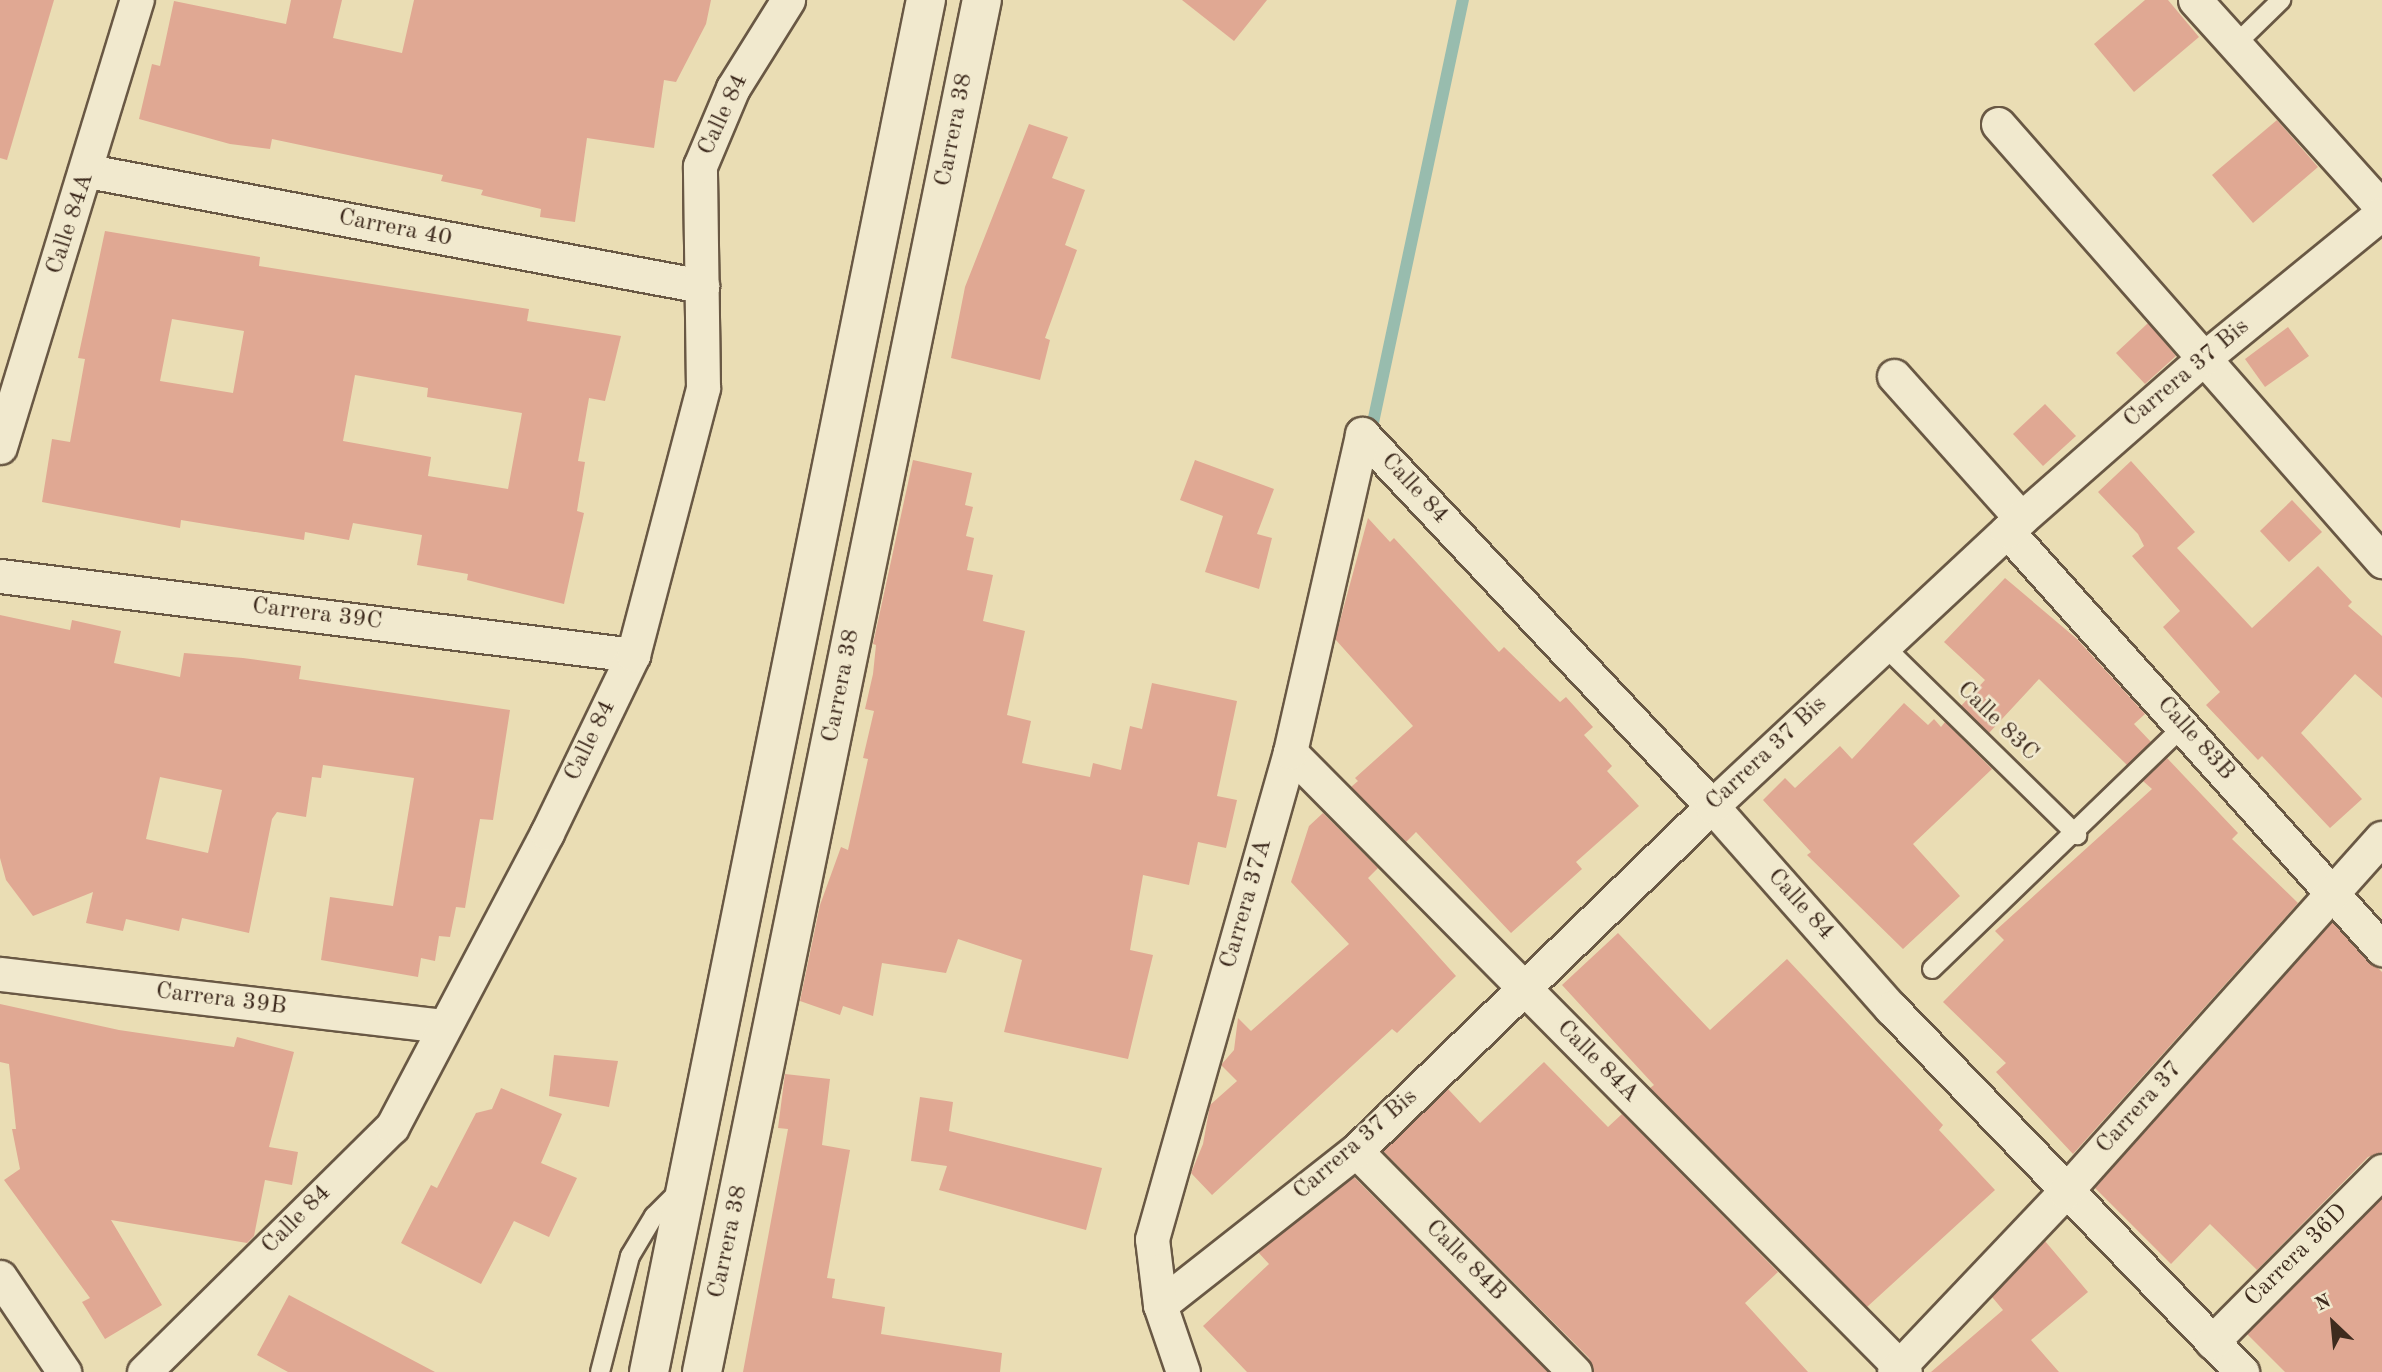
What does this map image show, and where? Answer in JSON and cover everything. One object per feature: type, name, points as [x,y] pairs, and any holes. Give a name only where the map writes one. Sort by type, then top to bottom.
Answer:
[{"type":"main road","name":"Carrera 38","points":[[649,1372],[691,1179],[926,0]]},
{"type":"main road","name":"Carrera 38","points":[[702,1372],[982,0]]},
{"type":"street","name":"Calle 84A","points":[[0,447],[88,171],[137,0]]},
{"type":"street","name":"Calle 84","points":[[144,1372],[391,1127],[441,1026],[547,833],[634,655],[703,388],[700,166],[733,88],[788,0]]},
{"type":"street","points":[[2195,0],[2237,43],[2382,210]]},
{"type":"street","points":[[1998,124],[2382,561]]},
{"type":"street","name":"Carrera 40","points":[[88,171],[702,286]]},
{"type":"street","name":"Carrera 37 Bis","points":[[1160,1305],[1356,1151],[1712,806],[1883,645],[2014,525],[2203,359],[2382,210]]},
{"type":"street","name":"Calle 83B","points":[[1894,376],[2014,525],[2184,726],[2382,949]]},
{"type":"street","name":"Calle 84","points":[[1362,434],[1712,806],[1891,1008],[2065,1192],[2242,1372]]},
{"type":"street","name":"Carrera 37A","points":[[1183,1372],[1160,1305],[1152,1239],[1290,751],[1362,434]]},
{"type":"street","name":"Carrera 39C","points":[[0,576],[634,655]]},
{"type":"street","name":"Calle 84A","points":[[1290,751],[1899,1369]]},
{"type":"street","name":"Carrera 37","points":[[1899,1369],[2065,1192],[2382,838]]},
{"type":"street","name":"Carrera 39B","points":[[0,974],[441,1026]]},
{"type":"street","name":"Calle 84B","points":[[1356,1151],[1575,1372]]},
{"type":"street","name":"Carrera 36D","points":[[2212,1342],[2382,1171]]},
{"type":"street","points":[[0,1277],[64,1372]]},
{"type":"lane","points":[[2237,43],[2281,0]]},
{"type":"lane","name":"Calle 83C","points":[[1883,645],[2077,835]]},
{"type":"lane","points":[[1933,969],[2077,835],[2184,726]]},
{"type":"lane","points":[[600,1372],[629,1256],[654,1216],[691,1179]]},
{"type":"building","points":[[0,0],[54,0],[7,160],[0,158]]},
{"type":"building","points":[[291,0],[342,0],[333,38],[402,53],[414,0],[711,0],[706,24],[676,82],[664,80],[654,148],[587,138],[575,222],[540,217],[541,209],[481,195],[483,190],[441,181],[443,175],[272,139],[270,149],[230,144],[139,119],[152,64],[160,66],[174,1],[286,24]]},
{"type":"building","points":[[1182,0],[1267,0],[1234,41]]},
{"type":"building","points":[[2145,0],[2168,0],[2199,37],[2134,92],[2094,44]]},
{"type":"building","points":[[2277,120],[2318,167],[2253,223],[2212,175]]},
{"type":"building","points":[[1029,124],[1068,137],[1052,178],[1085,190],[1065,245],[1077,250],[1045,338],[1050,340],[1040,380],[951,358],[965,287]]},
{"type":"building","points":[[105,231],[260,257],[259,266],[529,309],[527,321],[621,336],[605,401],[589,398],[578,461],[585,462],[577,511],[584,513],[564,604],[467,580],[468,574],[417,565],[422,535],[353,523],[349,540],[305,532],[304,540],[181,520],[180,528],[42,502],[52,439],[70,442],[85,359],[78,358]],"holes":[[[172,319],[244,331],[233,393],[160,381]],[[355,375],[428,388],[427,397],[522,413],[508,489],[428,476],[431,457],[343,441]]]},
{"type":"building","points":[[2148,323],[2176,356],[2145,384],[2116,353]]},
{"type":"building","points":[[2288,327],[2309,356],[2265,387],[2245,359]]},
{"type":"building","points":[[2045,404],[2076,436],[2043,466],[2013,434]]},
{"type":"building","points":[[913,460],[972,473],[965,505],[973,507],[966,536],[974,538],[967,570],[993,575],[983,621],[1025,631],[1007,715],[1031,721],[1022,763],[1090,777],[1093,763],[1121,770],[1130,726],[1142,729],[1152,683],[1237,701],[1217,796],[1237,800],[1226,848],[1198,842],[1189,885],[1143,875],[1130,950],[1153,955],[1128,1059],[1004,1032],[1022,960],[958,939],[946,973],[882,963],[873,1016],[843,1006],[840,1015],[800,1001],[820,905],[841,847],[848,850],[868,759],[863,758],[874,711],[865,709],[873,674],[876,645],[873,644]]},
{"type":"building","points":[[1195,460],[1274,489],[1257,534],[1272,538],[1259,589],[1205,572],[1223,516],[1180,500]]},
{"type":"building","points":[[2131,461],[2195,532],[2177,548],[2252,628],[2318,566],[2352,602],[2348,606],[2382,636],[2382,698],[2355,674],[2301,733],[2362,799],[2330,828],[2262,756],[2258,760],[2206,705],[2220,692],[2163,627],[2180,611],[2132,556],[2144,546],[2138,534],[2098,492]]},
{"type":"building","points":[[2292,500],[2322,532],[2289,562],[2260,531]]},
{"type":"building","points":[[1368,518],[1390,542],[1394,538],[1499,652],[1504,647],[1560,702],[1566,697],[1593,727],[1584,735],[1612,766],[1607,771],[1639,806],[1576,862],[1582,869],[1511,933],[1416,832],[1406,842],[1351,787],[1358,781],[1355,778],[1413,726],[1335,639]]},
{"type":"building","points":[[2005,578],[2077,639],[2145,714],[2134,724],[2151,742],[2127,765],[2039,679],[1989,733],[1961,706],[1985,680],[1944,642]]},
{"type":"building","points":[[0,615],[70,630],[72,620],[121,631],[114,663],[180,677],[184,653],[243,658],[301,666],[299,679],[510,710],[493,820],[480,819],[465,908],[456,907],[450,937],[439,936],[435,961],[421,958],[418,977],[321,960],[330,897],[393,906],[414,778],[323,765],[321,778],[312,777],[306,817],[277,812],[272,819],[249,933],[182,918],[179,931],[126,919],[123,931],[86,923],[93,892],[33,916],[6,880],[0,858]],"holes":[[[160,777],[222,790],[208,853],[146,839]]]},
{"type":"building","points":[[1904,703],[1928,725],[1934,719],[1941,727],[1945,722],[1992,769],[1913,844],[1960,896],[1903,949],[1807,855],[1811,852],[1763,800],[1785,778],[1795,788],[1840,746],[1852,759]]},
{"type":"building","points":[[2167,758],[2238,833],[2232,839],[2298,903],[2073,1154],[1996,1072],[2006,1063],[1943,1002],[2004,940],[1995,931],[2152,789],[2143,781]]},
{"type":"building","points":[[1323,813],[1378,868],[1368,878],[1456,976],[1397,1033],[1392,1029],[1212,1195],[1191,1173],[1203,1144],[1210,1105],[1237,1081],[1221,1065],[1234,1050],[1238,1018],[1251,1031],[1349,944],[1291,882],[1309,826]]},
{"type":"building","points":[[2332,922],[2382,972],[2382,1152],[2368,1157],[2257,1270],[2210,1224],[2171,1264],[2095,1188]]},
{"type":"building","points":[[1618,933],[1710,1030],[1787,959],[1943,1125],[1939,1130],[1995,1190],[1867,1307],[1650,1088],[1654,1085],[1562,985]]},
{"type":"building","points":[[0,1004],[119,1030],[234,1047],[237,1037],[294,1052],[269,1147],[298,1152],[292,1185],[265,1180],[254,1236],[247,1243],[111,1220],[162,1305],[105,1339],[82,1302],[90,1298],[4,1180],[20,1169],[12,1129],[16,1129],[9,1064],[0,1062]]},
{"type":"building","points":[[554,1055],[618,1061],[609,1107],[549,1096]]},
{"type":"building","points":[[1544,1062],[1608,1127],[1622,1114],[1778,1272],[1745,1303],[1808,1372],[1594,1372],[1589,1358],[1383,1151],[1448,1089],[1480,1123]]},
{"type":"building","points":[[785,1074],[830,1079],[822,1145],[850,1150],[827,1278],[835,1279],[832,1298],[885,1307],[881,1334],[1002,1353],[1000,1372],[743,1372],[788,1129],[778,1128]]},
{"type":"building","points":[[501,1088],[562,1114],[541,1163],[577,1178],[549,1237],[514,1221],[481,1284],[401,1243],[431,1185],[437,1188],[476,1113],[492,1109]]},
{"type":"building","points":[[920,1097],[953,1102],[949,1131],[1102,1168],[1086,1230],[939,1190],[947,1166],[911,1161]]},
{"type":"building","points":[[1354,1177],[1548,1372],[1247,1372],[1203,1326],[1269,1264],[1258,1252]]},
{"type":"building","points":[[2382,1198],[2382,1372],[2285,1372],[2247,1334]]},
{"type":"building","points":[[2045,1241],[2088,1292],[2031,1340],[2059,1372],[1931,1372],[2003,1310],[1992,1297]]},
{"type":"building","points":[[289,1295],[435,1372],[288,1372],[257,1355]]},
{"type":"waterway","points":[[1371,432],[1463,0]]}]
